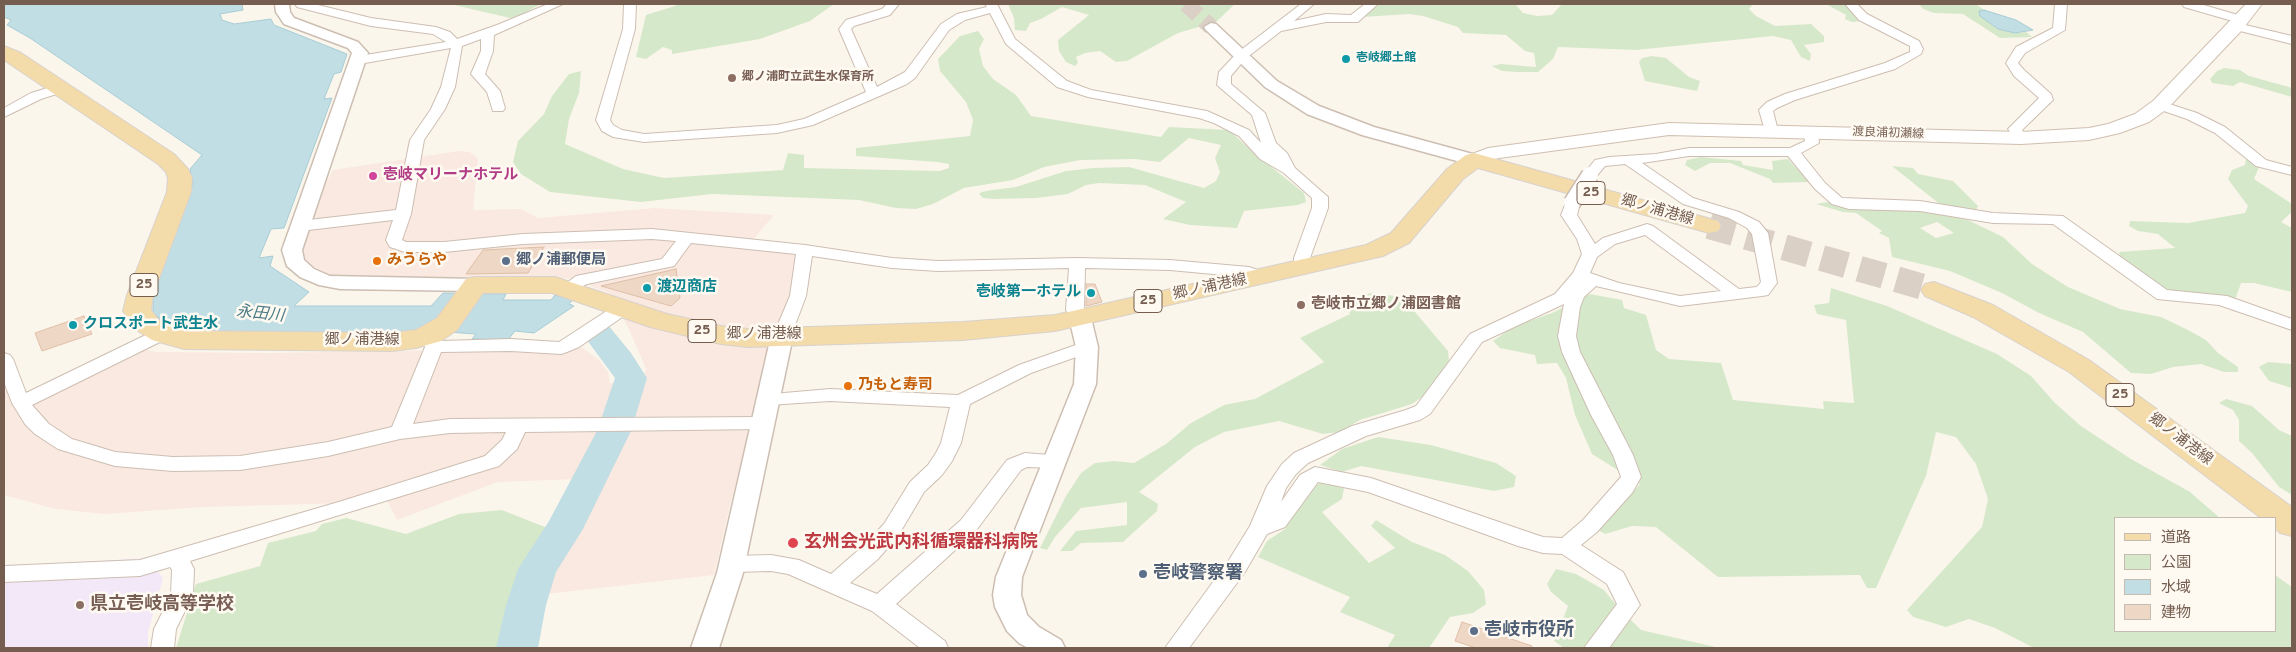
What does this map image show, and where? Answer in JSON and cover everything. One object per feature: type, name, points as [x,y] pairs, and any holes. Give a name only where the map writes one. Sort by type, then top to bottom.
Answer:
[{"type":"main road","name":"渡良浦初瀬線","points":[[1474,160],[1488,154],[1646,132],[1693,129],[2021,138],[2069,136],[2113,130],[2142,118],[2160,105],[2239,23],[2254,4]]},
{"type":"main road","name":"郷ノ浦港線","points":[[4,52],[166,159],[176,169],[180,178],[179,192],[140,295],[137,311],[148,325],[162,334],[184,340],[432,341],[447,324],[472,288],[555,285],[660,321],[720,335],[748,338],[963,331],[1055,323],[1374,251],[1400,238],[1455,174],[1474,160],[1708,226]]},
{"type":"main road","name":"郷ノ浦港線","points":[[1934,290],[1983,311],[2079,366],[2122,396],[2292,524]]},
{"type":"street","points":[[282,4],[282,12],[289,21],[352,45],[360,52],[359,60],[292,250],[294,262],[307,273],[326,280],[472,288]]},
{"type":"street","points":[[301,4],[371,22],[436,31],[446,35],[457,48],[448,87],[438,109],[417,140],[403,214],[394,240],[396,244],[405,247],[444,247],[523,239],[652,234],[805,250],[892,263],[938,266],[1077,263],[1170,265],[1249,272],[1261,278]]},
{"type":"street","points":[[359,60],[455,44],[488,33],[557,4]]},
{"type":"street","points":[[630,4],[629,29],[602,120],[606,128],[618,134],[644,138],[777,129],[808,122],[889,88],[910,74],[949,24],[961,17],[992,7],[1010,41],[1062,84],[1088,93],[1202,114],[1219,120],[1244,133],[1265,156],[1289,170],[1320,197],[1321,202],[1302,258],[1302,268]]},
{"type":"street","points":[[874,93],[868,86],[845,29],[850,23],[886,12],[893,4]]},
{"type":"street","points":[[1289,170],[1282,156],[1269,145],[1258,113],[1224,85],[1224,75],[1241,56],[1308,4]]},
{"type":"street","points":[[1278,27],[1326,18],[1354,19],[1372,4]]},
{"type":"street","points":[[1772,131],[1766,110],[1772,105],[1790,97],[1890,66],[1915,54],[1917,49],[1915,44],[1863,17],[1851,4]]},
{"type":"street","points":[[2021,138],[2015,129],[2046,100],[2046,97],[2019,73],[2012,62],[2020,50],[2058,30],[2061,21],[2061,4]]},
{"type":"street","points":[[2188,4],[2292,40]]},
{"type":"street","points":[[1211,27],[1271,84],[1313,110],[1368,131],[1474,160]]},
{"type":"street","points":[[488,33],[487,51],[478,74],[493,92],[498,108]]},
{"type":"street","points":[[4,113],[36,96],[61,88]]},
{"type":"street","points":[[2160,105],[2192,116],[2220,130],[2261,163],[2292,171]]},
{"type":"street","points":[[1566,546],[1590,526],[1625,488],[1631,477],[1619,446],[1581,375],[1571,352],[1567,336],[1567,324],[1577,294],[1587,278],[1590,254],[1584,238],[1569,215],[1572,203],[1600,163],[1708,150],[1792,152],[1812,143],[1811,132]]},
{"type":"street","points":[[1792,152],[1830,197],[1837,201],[1849,204],[1912,206],[1993,218],[2057,219],[2163,295],[2221,300],[2292,325]]},
{"type":"street","points":[[1587,278],[1680,301],[1762,291],[1769,283],[1760,233],[1745,220],[1688,201],[1628,160]]},
{"type":"street","points":[[300,226],[403,214]]},
{"type":"street","points":[[1590,254],[1609,241],[1647,229],[1737,295]]},
{"type":"street","points":[[568,288],[582,280],[668,263],[687,238]]},
{"type":"street","points":[[705,648],[733,564],[782,336],[798,296],[805,250]]},
{"type":"street","points":[[1051,648],[1029,635],[1017,623],[1009,607],[1007,595],[1009,577],[1085,384],[1087,347],[1080,318],[1076,310],[1077,263]]},
{"type":"street","points":[[1176,648],[1237,566],[1260,528],[1277,486],[1288,470],[1301,458],[1359,431],[1413,415],[1423,410],[1476,338],[1552,304],[1587,278]]},
{"type":"street","points":[[400,432],[432,341],[561,348],[573,343],[625,308]]},
{"type":"street","points":[[21,403],[162,334]]},
{"type":"street","points":[[768,399],[830,395],[961,401],[1025,369],[1087,347]]},
{"type":"street","points":[[4,359],[21,403],[32,419],[65,444],[115,459],[173,464],[240,463],[328,449],[400,432],[450,426],[762,423]]},
{"type":"street","points":[[834,584],[870,553],[891,530],[917,487],[935,470],[945,456],[951,443],[961,401]]},
{"type":"street","points":[[4,574],[140,568],[346,508],[492,461],[510,444],[518,426]]},
{"type":"street","points":[[880,605],[968,526],[1014,465],[1025,460],[1055,461]]},
{"type":"street","points":[[1260,528],[1278,522],[1307,480],[1315,474],[1371,485],[1543,545],[1566,546],[1614,578],[1630,605],[1596,648]]},
{"type":"street","points":[[163,648],[165,629],[182,595],[183,569],[175,557]]},
{"type":"street","points":[[733,564],[770,562],[791,566],[880,605],[937,648]]},
{"type":"shaded area","points":[[459,151],[470,152],[478,159],[473,210],[521,209],[538,218],[655,208],[774,215],[753,240],[804,245],[800,252],[800,277],[768,371],[731,501],[714,575],[547,594],[547,569],[587,513],[646,369],[628,327],[609,293],[572,279],[532,276],[394,279],[330,275],[304,262],[301,253],[303,244],[324,187],[333,170]]},
{"type":"shaded area","points":[[131,345],[155,352],[269,353],[583,348],[600,361],[608,372],[610,383],[619,383],[607,419],[580,479],[498,482],[397,520],[388,502],[203,507],[105,514],[55,509],[4,495],[4,391],[29,393]]},
{"type":"shaded area","name":"県立壱岐高等学校","points":[[147,558],[163,578],[148,632],[148,648],[4,648],[4,569],[17,566]]},
{"type":"green space","points":[[450,4],[541,4],[519,16],[510,18]]},
{"type":"green space","points":[[681,4],[834,4],[810,21],[760,39],[672,54],[672,50],[663,47],[646,59],[636,57],[646,15]]},
{"type":"green space","points":[[1008,4],[1235,4],[1216,22],[1178,33],[1127,61],[1116,62],[1100,51],[1085,53],[1076,57],[1078,63],[1075,66],[1066,62],[1059,51],[1058,40],[1089,15],[1062,7],[1030,23],[1026,31],[1015,30],[1014,18]]},
{"type":"green space","points":[[1380,4],[1506,4],[1516,5],[1523,13],[1537,16],[1552,15],[1562,4],[1753,4],[1749,9],[1756,16],[1775,26],[1811,24],[1824,36],[1824,42],[1804,45],[1811,54],[1810,61],[1801,57],[1791,40],[1773,36],[1636,50],[1558,47],[1553,59],[1538,72],[1502,71],[1492,66],[1501,64],[1536,67],[1534,53],[1525,51],[1506,35],[1463,33],[1458,27],[1423,16],[1409,14],[1362,17]]},
{"type":"green space","points":[[1826,4],[1848,4],[1864,21],[1852,22],[1845,19],[1846,15]]},
{"type":"green space","points":[[1919,4],[1976,4],[1984,10],[1979,11],[1981,16],[1998,29],[2015,33],[2026,32],[2032,37],[2000,38],[1963,14],[1934,13],[1923,9]]},
{"type":"green space","points":[[978,31],[984,39],[979,49],[983,66],[993,79],[1016,95],[1031,116],[1161,137],[1169,127],[1229,130],[1255,154],[1304,193],[1306,202],[1298,205],[1244,211],[1237,228],[1190,225],[1163,219],[1186,202],[1145,185],[1099,183],[1086,185],[1068,194],[1036,198],[993,199],[983,198],[979,194],[992,190],[1016,187],[1066,171],[1129,167],[1204,188],[1216,181],[1220,172],[1215,158],[1221,145],[1189,138],[1160,162],[1134,159],[1080,160],[1044,167],[1013,180],[964,188],[933,204],[916,209],[896,208],[859,200],[712,194],[641,202],[550,192],[521,174],[513,162],[518,141],[544,114],[552,96],[569,74],[581,71],[579,93],[569,119],[565,144],[623,169],[664,178],[783,170],[788,153],[804,155],[804,168],[940,171],[949,168],[949,164],[856,156],[856,148],[970,136],[973,120],[966,102],[940,71],[938,59],[960,36]]},
{"type":"green space","points":[[1652,56],[1666,58],[1689,77],[1700,81],[1697,91],[1645,81],[1639,62],[1642,58]]},
{"type":"green space","points":[[2224,68],[2240,70],[2249,76],[2292,88],[2292,97],[2240,82],[2233,86],[2212,83],[2210,79],[2217,71]]},
{"type":"green space","points":[[1701,157],[1741,161],[1743,165],[1773,170],[1772,161],[1788,159],[1809,182],[1773,183],[1770,179],[1730,163],[1710,163],[1695,171],[1685,165],[1687,160]]},
{"type":"green space","points":[[2246,159],[2256,162],[2259,167],[2254,179],[2292,204],[2292,212],[2281,222],[2292,228],[2292,292],[2254,283],[2241,283],[2235,300],[2165,290],[2120,257],[2119,252],[2175,248],[2158,234],[2138,231],[2129,226],[2130,221],[2188,223],[2245,213],[2248,206],[2228,179],[2232,170],[2245,165]]},
{"type":"green space","points":[[1892,166],[1913,168],[1918,174],[1953,181],[1978,206],[1976,210],[1942,206]]},
{"type":"green space","points":[[1828,202],[1859,210],[1931,212],[1968,220],[2003,237],[2032,264],[2068,287],[2120,309],[2161,317],[2206,340],[2218,353],[2238,367],[2238,372],[2224,372],[2201,364],[2173,367],[2151,374],[2131,373],[2083,332],[2039,313],[2002,293],[1950,271],[1892,257],[1889,238],[1879,233],[1882,231],[1856,213],[1843,212],[1816,204]],"holes":[[[1937,222],[1954,233],[1936,238],[1920,228]]]},
{"type":"green space","points":[[1831,288],[1887,306],[1997,354],[2031,376],[2055,403],[2081,426],[2131,459],[2190,492],[2219,517],[2114,517],[2114,632],[2276,632],[2276,576],[2292,587],[2292,648],[2034,648],[1995,628],[1969,619],[1946,627],[1913,617],[1907,610],[1982,527],[1988,499],[1976,464],[1956,437],[1936,432],[1926,476],[1876,588],[1867,588],[1860,575],[1718,577],[1656,527],[1632,526],[1605,534],[1598,530],[1640,484],[1592,454],[1575,415],[1566,378],[1557,363],[1537,364],[1535,355],[1500,348],[1493,341],[1513,327],[1552,313],[1590,294],[1622,300],[1624,308],[1646,315],[1656,350],[1669,359],[1721,363],[1733,400],[1824,409],[1823,401],[1854,403],[1846,320],[1817,314],[1814,305],[1829,303]]},
{"type":"green space","points":[[1370,293],[1395,296],[1415,312],[1448,351],[1449,360],[1428,393],[1412,404],[1360,420],[1339,432],[1323,434],[1279,421],[1224,432],[1195,447],[1139,492],[1158,504],[1157,511],[1123,542],[1081,543],[1072,551],[1060,551],[1076,531],[1127,525],[1127,502],[1081,508],[1055,537],[1047,550],[1040,548],[1066,496],[1081,473],[1095,463],[1114,461],[1134,463],[1166,444],[1191,423],[1224,405],[1255,399],[1324,362],[1300,338],[1350,314],[1347,304]]},
{"type":"green space","points":[[2268,362],[2292,364],[2292,388],[2269,381],[2259,367]]},
{"type":"green space","points":[[2226,399],[2252,406],[2279,430],[2292,436],[2292,495],[2279,487],[2252,453],[2239,441],[2239,420],[2233,410],[2219,403]]},
{"type":"green space","points":[[1378,437],[1431,445],[1496,463],[1516,476],[1514,487],[1494,491],[1361,466],[1342,472],[1320,465],[1342,449]]},
{"type":"green space","points":[[1320,483],[1344,488],[1342,499],[1322,512],[1369,563],[1395,548],[1371,526],[1376,520],[1412,542],[1445,555],[1468,571],[1484,590],[1486,604],[1473,613],[1450,617],[1429,648],[1387,648],[1395,635],[1340,612],[1350,597],[1258,557],[1267,541],[1285,529],[1307,490]]},
{"type":"green space","points":[[502,510],[550,529],[515,610],[508,648],[176,648],[196,584],[260,566],[268,543],[316,531],[322,524],[346,518],[406,534],[459,514]]},
{"type":"green space","points":[[1556,569],[1576,574],[1604,590],[1641,630],[1720,648],[1564,648],[1554,641],[1568,606],[1551,592],[1547,584]]},
{"type":"water","points":[[4,4],[242,4],[243,10],[220,14],[222,20],[234,24],[271,19],[274,25],[347,54],[341,72],[334,74],[324,99],[332,98],[284,228],[271,229],[259,258],[273,256],[270,266],[309,292],[294,306],[431,306],[443,293],[506,294],[503,300],[551,300],[555,295],[573,300],[569,304],[574,306],[534,333],[515,331],[508,340],[472,339],[476,334],[418,330],[383,334],[199,333],[164,323],[153,312],[156,280],[193,183],[190,169],[202,155],[30,38],[7,25],[11,20],[4,17]]},
{"type":"water","points":[[1984,10],[2016,20],[2033,30],[2015,33],[1998,29],[1980,16],[1979,11]]},
{"type":"building","name":"郷ノ浦郵便局","points":[[544,247],[528,273],[466,274],[483,250]]},
{"type":"building","name":"渡辺商店","points":[[676,269],[680,298],[671,306],[601,286]]},
{"type":"building","name":"壱岐第一ホテル","points":[[1086,284],[1095,284],[1102,302],[1086,306]]},
{"type":"building","name":"クロスポート武生水","points":[[84,316],[92,334],[42,351],[35,333]]},
{"type":"building","name":"壱岐市役所","points":[[1462,622],[1532,646],[1531,648],[1476,648],[1455,641]]},
{"type":"waterway","name":"永田川","points":[[517,648],[526,605],[537,569],[564,529],[614,431],[631,378],[620,360],[597,332]]},
{"type":"tunnel","points":[[1186,4],[1211,27]]},
{"type":"tunnel","points":[[1709,226],[1934,290]]},
{"type":"place","name":"壱岐郷土館","points":[[1346,59]]},
{"type":"place","name":"郷ノ浦町立武生水保育所","points":[[732,78]]},
{"type":"place","name":"壱岐マリーナホテル","points":[[373,176]]},
{"type":"place","name":"みうらや","points":[[377,261]]},
{"type":"place","name":"郷ノ浦郵便局","points":[[506,261]]},
{"type":"place","name":"渡辺商店","points":[[647,288]]},
{"type":"place","name":"壱岐第一ホテル","points":[[1091,293]]},
{"type":"place","name":"壱岐市立郷ノ浦図書館","points":[[1301,305]]},
{"type":"place","name":"クロスポート武生水","points":[[73,325]]},
{"type":"place","name":"乃もと寿司","points":[[848,386]]},
{"type":"place","name":"玄州会光武内科循環器科病院","points":[[793,543]]},
{"type":"place","name":"壱岐警察署","points":[[1143,574]]},
{"type":"place","name":"県立壱岐高等学校","points":[[80,605]]},
{"type":"place","name":"壱岐市役所","points":[[1474,631]]}]
